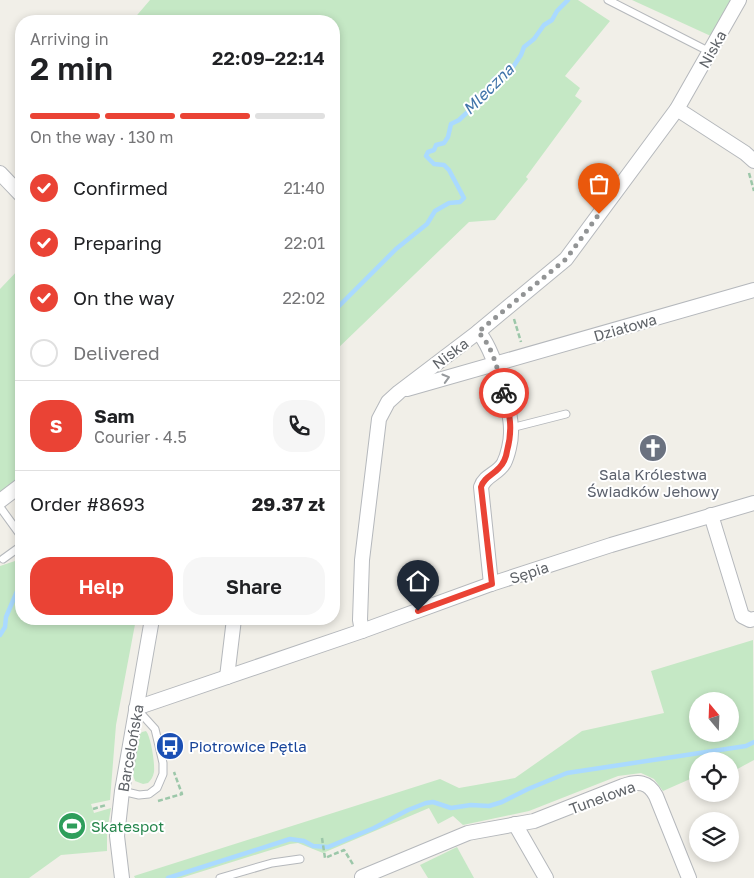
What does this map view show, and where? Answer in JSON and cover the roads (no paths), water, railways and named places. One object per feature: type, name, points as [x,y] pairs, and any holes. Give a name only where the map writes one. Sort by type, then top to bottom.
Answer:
[{"type":"street","name":"Niska","points":[[362,631],[360,620],[362,560],[379,419],[388,402],[478,332],[566,259],[677,109],[739,0]]},
{"type":"street","points":[[677,109],[745,153],[754,161]]},
{"type":"street","points":[[0,173],[15,189]]},
{"type":"street","name":"Działowa","points":[[399,392],[754,290]]},
{"type":"street","points":[[478,332],[487,345],[495,364],[510,413],[511,428],[504,463],[483,481],[481,487],[492,584]]},
{"type":"street","points":[[0,501],[15,490]]},
{"type":"street","name":"Sępia","points":[[136,708],[362,631],[492,584],[611,545],[754,503]]},
{"type":"street","points":[[711,515],[742,616],[750,620],[754,619]]},
{"type":"street","name":"Barcelońska","points":[[122,878],[117,836],[122,791],[151,625]]},
{"type":"street","points":[[227,678],[233,625]]},
{"type":"street","name":"Tunelowa","points":[[362,877],[468,833],[541,819],[623,786],[642,783],[648,785],[656,796],[689,878]]},
{"type":"street","points":[[515,824],[546,878]]},
{"type":"lane","points":[[608,0],[711,52]]},
{"type":"lane","points":[[511,428],[566,414]]},
{"type":"lane","points":[[0,507],[15,528]]},
{"type":"lane","points":[[3,559],[15,550]]},
{"type":"lane","points":[[122,791],[139,795],[149,794],[157,788],[163,774],[164,763],[155,729],[136,708]]},
{"type":"lane","points":[[220,878],[272,863],[300,859]]},
{"type":"waterway","name":"Mleczna","points":[[340,305],[396,249],[427,224],[435,211],[449,203],[460,202],[464,198],[449,170],[444,165],[434,164],[426,156],[428,152],[434,150],[436,145],[444,143],[448,137],[451,124],[459,120],[487,94],[494,79],[511,70],[524,47],[534,39],[544,25],[552,20],[557,11],[568,0]]},
{"type":"waterway","name":"Mleczna","points":[[0,635],[5,627],[6,617],[15,596]]},
{"type":"waterway","points":[[168,878],[290,839],[304,841],[313,846],[328,847],[374,828],[426,803],[433,802],[451,808],[471,805],[489,806],[567,773],[746,746],[754,742]]},
{"type":"place","name":"Sala Królestwa Świadków Jehowy","points":[[653,448]]},
{"type":"place","name":"Piotrowice Pętla","points":[[170,746]]},
{"type":"place","name":"Skatespot","points":[[72,826]]}]
